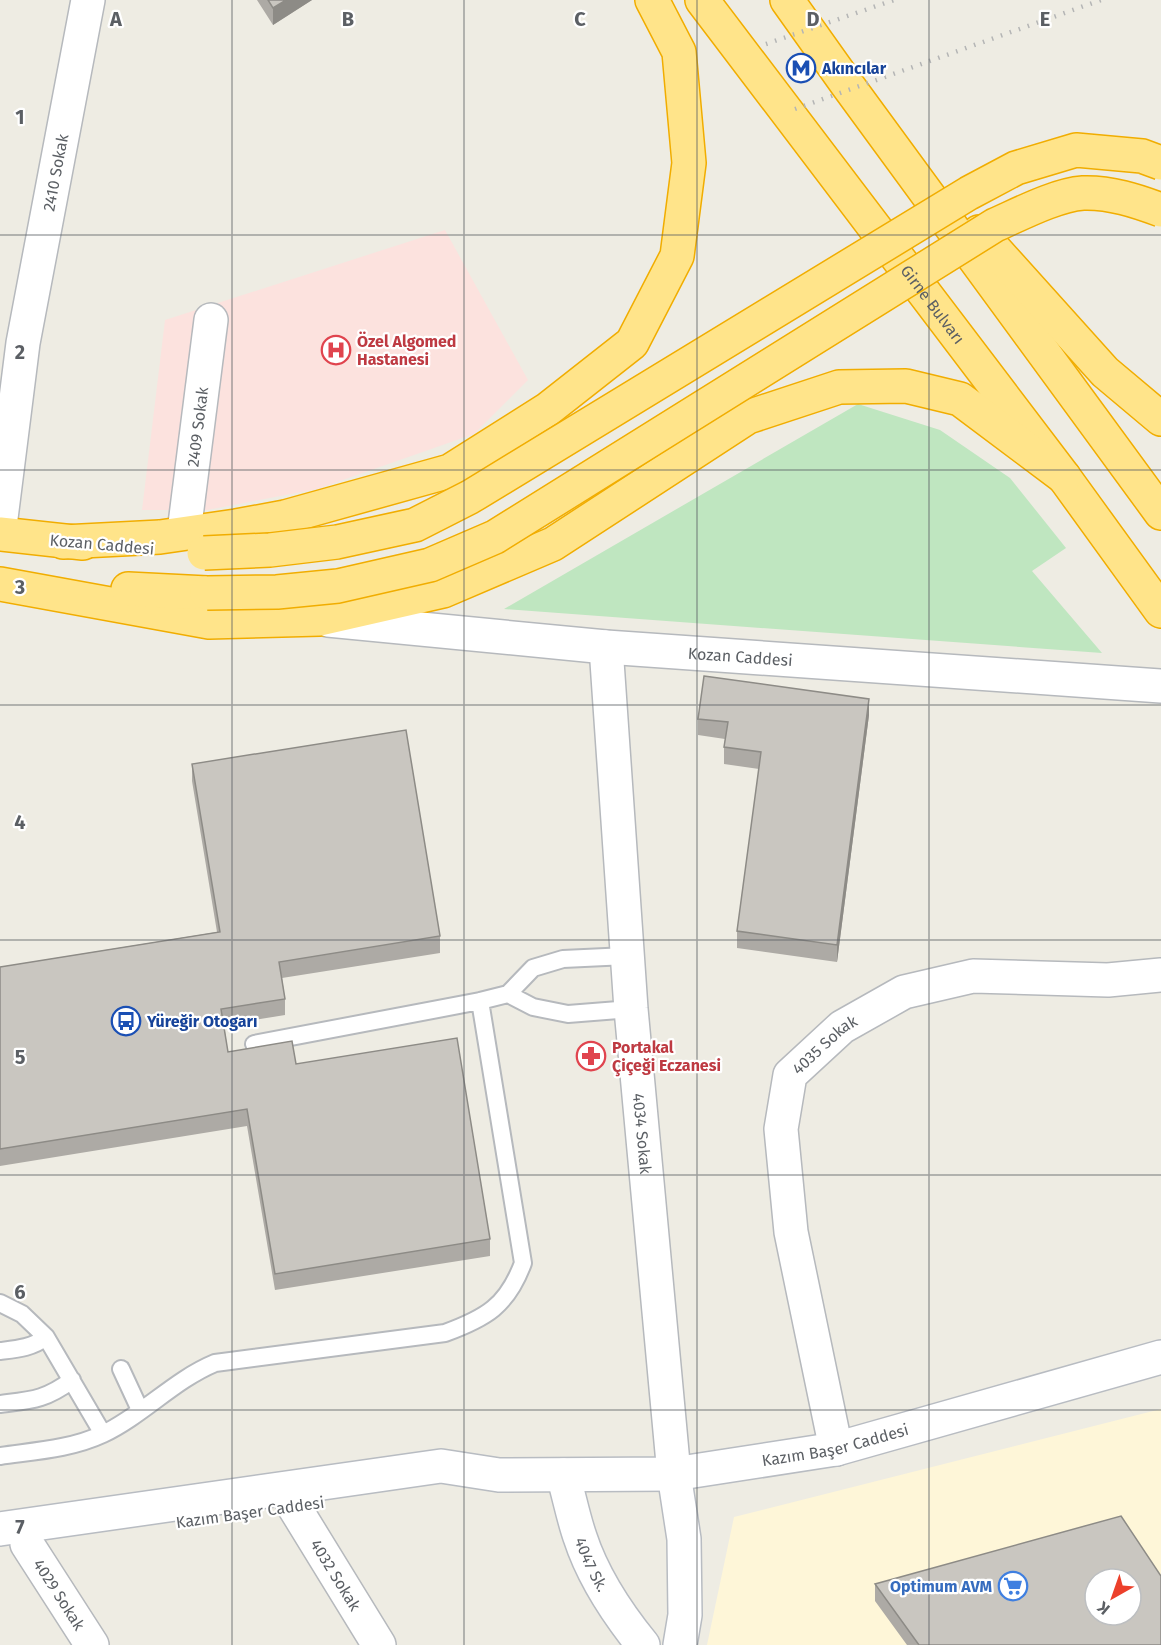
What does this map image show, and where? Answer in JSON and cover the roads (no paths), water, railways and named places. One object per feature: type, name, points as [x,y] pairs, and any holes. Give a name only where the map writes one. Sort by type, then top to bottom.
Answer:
[{"type":"highway","points":[[194,542],[236,526],[285,517],[450,471],[548,409],[632,344],[677,256],[689,163],[680,52],[652,0]]},
{"type":"highway","name":"Girne Bulvarı","points":[[702,0],[1064,477],[1161,611]]},
{"type":"highway","points":[[787,0],[1161,513]]},
{"type":"highway","points":[[846,83],[1105,372],[1161,420]]},
{"type":"highway","points":[[194,542],[270,550],[337,542],[415,525],[470,497],[969,193],[1016,168],[1076,150],[1142,156],[1161,163]]},
{"type":"highway","points":[[0,583],[207,593],[277,592],[338,586],[430,565],[495,537],[995,225],[1040,204],[1083,193],[1129,198],[1161,210]]},
{"type":"highway","points":[[0,583],[209,622],[320,620],[443,591],[553,544],[748,417],[839,387],[906,386],[960,399],[1064,477]]},
{"type":"highway","name":"Kozan Caddesi","points":[[0,534],[63,542],[194,542]]},
{"type":"street","name":"2410 Sokak","points":[[0,526],[12,341],[88,0]]},
{"type":"street","name":"2409 Sokak","points":[[194,542],[211,320]]},
{"type":"street","name":"Kozan Caddesi","points":[[320,620],[606,647],[1161,686]]},
{"type":"street","name":"4034 Sokak","points":[[606,647],[631,1009],[674,1474],[684,1539],[685,1615],[680,1645]]},
{"type":"street","name":"4035 Sokak","points":[[836,1449],[791,1232],[781,1129],[790,1075],[842,1027],[904,992],[973,976],[1108,980],[1161,975]]},
{"type":"street","name":"Kazım Başer Caddesi","points":[[9,1540],[441,1466],[499,1475],[674,1474],[836,1449],[1161,1357]]},
{"type":"street","name":"4047 Sk.","points":[[563,1474],[581,1539],[598,1577],[618,1614],[643,1645]]},
{"type":"street","name":"Kazım Başer Caddesi","points":[[9,1540],[459,1485],[499,1475]]},
{"type":"street","name":"4032 Sokak","points":[[293,1505],[379,1645]]},
{"type":"street","name":"4029 Sokak","points":[[9,1540],[92,1645]]},
{"type":"lane","points":[[254,1044],[508,994],[533,968],[563,959],[627,956]]},
{"type":"lane","points":[[508,994],[533,1007],[568,1014],[631,1009]]},
{"type":"lane","points":[[0,1456],[61,1448],[103,1434],[190,1375],[215,1363],[445,1333],[487,1315],[504,1299],[517,1279],[523,1263],[480,1001]]},
{"type":"lane","points":[[0,1303],[22,1314],[46,1337],[103,1434]]},
{"type":"lane","points":[[0,1351],[24,1349],[37,1344],[46,1337]]},
{"type":"lane","points":[[121,1369],[141,1410]]},
{"type":"lane","points":[[0,1404],[39,1400],[72,1380]]},
{"type":"railway","points":[[766,44],[894,0]]},
{"type":"railway","points":[[795,109],[1101,0]]},
{"type":"place","name":"Akıncılar","points":[[801,68]]},
{"type":"place","name":"Özel Algomed Hastanesi","points":[[336,350]]},
{"type":"place","name":"Yüreğir Otogarı","points":[[126,1021]]},
{"type":"place","name":"Portakal Çiçeği Eczanesi","points":[[591,1056]]},
{"type":"place","name":"Optimum AVM","points":[[1013,1586]]}]
